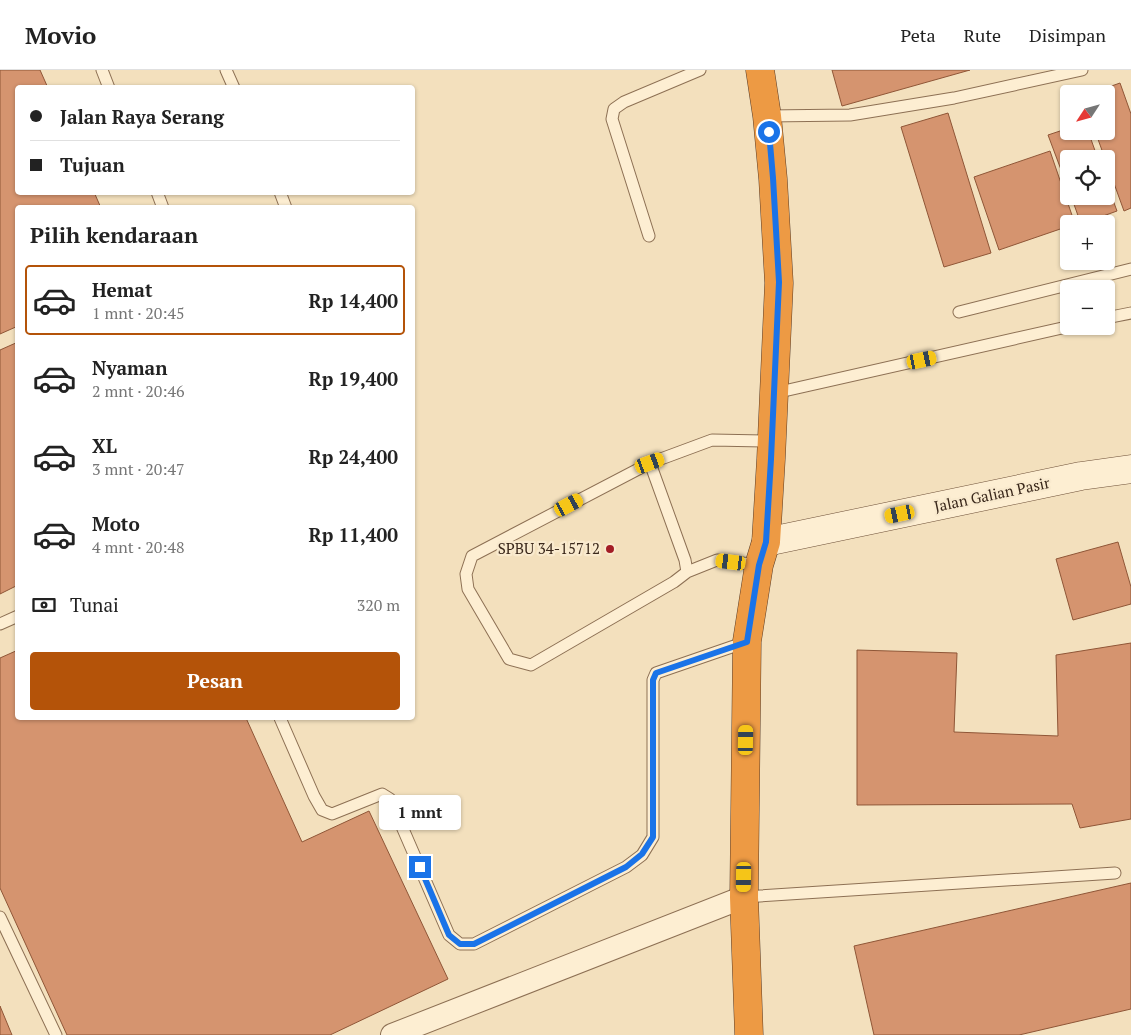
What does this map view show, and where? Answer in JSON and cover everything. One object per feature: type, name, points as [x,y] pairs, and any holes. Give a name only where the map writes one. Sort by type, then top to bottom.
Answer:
[{"type":"highway","points":[[749,1035],[744,897],[747,642],[762,554],[771,459],[779,282],[773,178],[760,70]]},
{"type":"street","name":"Jalan Galian Pasir","points":[[762,554],[1081,476],[1131,469]]},
{"type":"street","points":[[392,1035],[744,897]]},
{"type":"lane","points":[[102,70],[108,85]]},
{"type":"lane","points":[[226,70],[233,85]]},
{"type":"lane","points":[[650,236],[612,119],[614,109],[624,102],[700,70]]},
{"type":"lane","points":[[767,116],[850,115],[954,98],[1082,70]]},
{"type":"lane","points":[[959,312],[1131,269]]},
{"type":"lane","points":[[1115,316],[1131,313]]},
{"type":"lane","points":[[773,394],[1060,329]]},
{"type":"lane","points":[[762,554],[717,560],[687,572],[674,582],[531,665],[509,660],[468,589],[466,574],[472,556],[650,463],[712,440],[771,440]]},
{"type":"lane","points":[[650,463],[685,560],[687,572]]},
{"type":"lane","points":[[0,624],[15,617]]},
{"type":"lane","points":[[281,720],[322,810],[332,814],[382,794],[390,799],[449,935],[460,944],[474,944],[626,867],[642,854],[653,837],[653,680],[656,673],[747,642]]},
{"type":"lane","points":[[744,897],[1114,873]]},
{"type":"lane","points":[[0,917],[56,1035]]},
{"type":"building","points":[[0,70],[40,70],[47,85],[15,85],[15,195],[95,195],[100,205],[15,205],[15,327],[0,334]]},
{"type":"building","points":[[832,70],[970,70],[842,106]]},
{"type":"building","points":[[1120,83],[1131,114],[1131,208],[1124,211],[1115,186],[1115,150],[1102,150],[1098,140],[1115,140],[1114,85]]},
{"type":"building","points":[[948,113],[991,253],[944,267],[901,127]]},
{"type":"building","points":[[1060,131],[1060,140],[1091,140],[1095,150],[1060,150],[1060,167],[1048,135]]},
{"type":"building","points":[[1050,151],[1060,180],[1060,205],[1068,205],[1072,215],[1060,215],[1060,229],[999,250],[974,177]]},
{"type":"building","points":[[1074,205],[1115,205],[1117,211],[1106,215],[1078,215]]},
{"type":"building","points":[[15,343],[15,586],[0,594],[0,350]]},
{"type":"building","points":[[1118,542],[1131,587],[1131,604],[1073,620],[1056,559]]},
{"type":"building","points":[[1131,643],[1131,819],[1080,828],[1072,804],[857,805],[857,650],[957,653],[954,732],[1058,736],[1056,655]]},
{"type":"building","points":[[15,651],[15,720],[247,720],[302,842],[369,811],[448,979],[330,1035],[67,1035],[0,888],[0,658]]},
{"type":"building","points":[[1131,883],[1131,1009],[1019,1035],[874,1035],[854,946]]},
{"type":"building","points":[[0,1006],[12,1035],[0,1035]]},
{"type":"place","name":"SPBU 34-15712","points":[[610,549]]},
{"type":"route","points":[[420,867],[449,935],[460,944],[474,944],[626,867],[642,854],[653,837],[653,680],[656,673],[747,642],[759,565],[766,542],[779,282],[769,132]]}]
